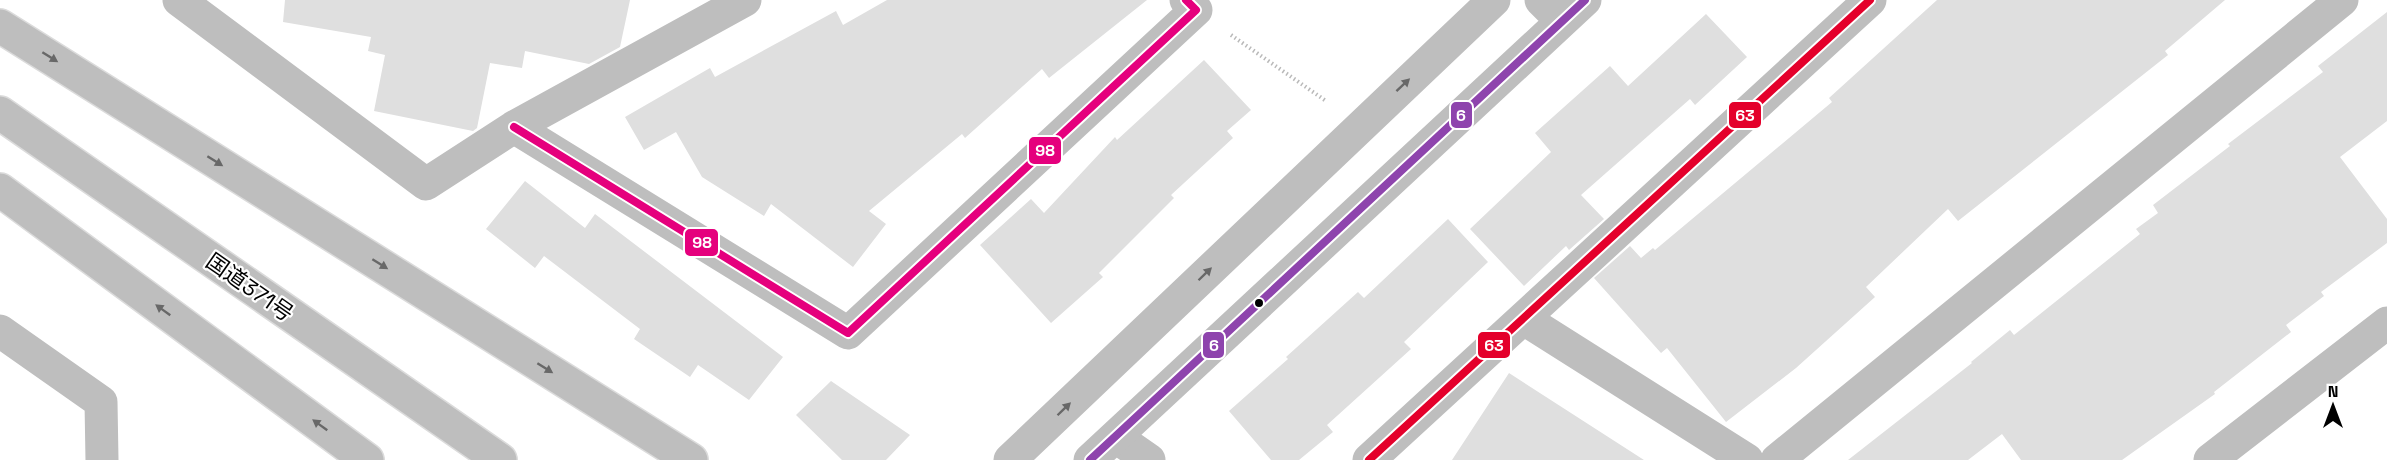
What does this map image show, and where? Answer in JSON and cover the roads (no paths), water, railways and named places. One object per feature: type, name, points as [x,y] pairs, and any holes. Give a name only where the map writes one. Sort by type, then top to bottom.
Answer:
[{"type":"main road","points":[[179,0],[214,13],[426,184],[514,127],[741,0]]},
{"type":"main road","points":[[1010,460],[1494,0]]},
{"type":"main road","points":[[1369,460],[1870,0]]},
{"type":"main road","points":[[1777,460],[2342,0]]},
{"type":"main road","points":[[514,127],[848,333],[1191,5]]},
{"type":"main road","points":[[1090,460],[1563,7]]},
{"type":"main road","points":[[0,26],[691,460]]},
{"type":"main road","name":"国道371号","points":[[0,113],[500,460]]},
{"type":"main road","points":[[0,190],[367,460]]},
{"type":"main road","points":[[1524,319],[1747,460]]},
{"type":"main road","points":[[2210,460],[2387,323]]},
{"type":"main road","points":[[0,331],[102,402],[102,460]]},
{"type":"main road","points":[[1116,437],[1149,460]]}]
